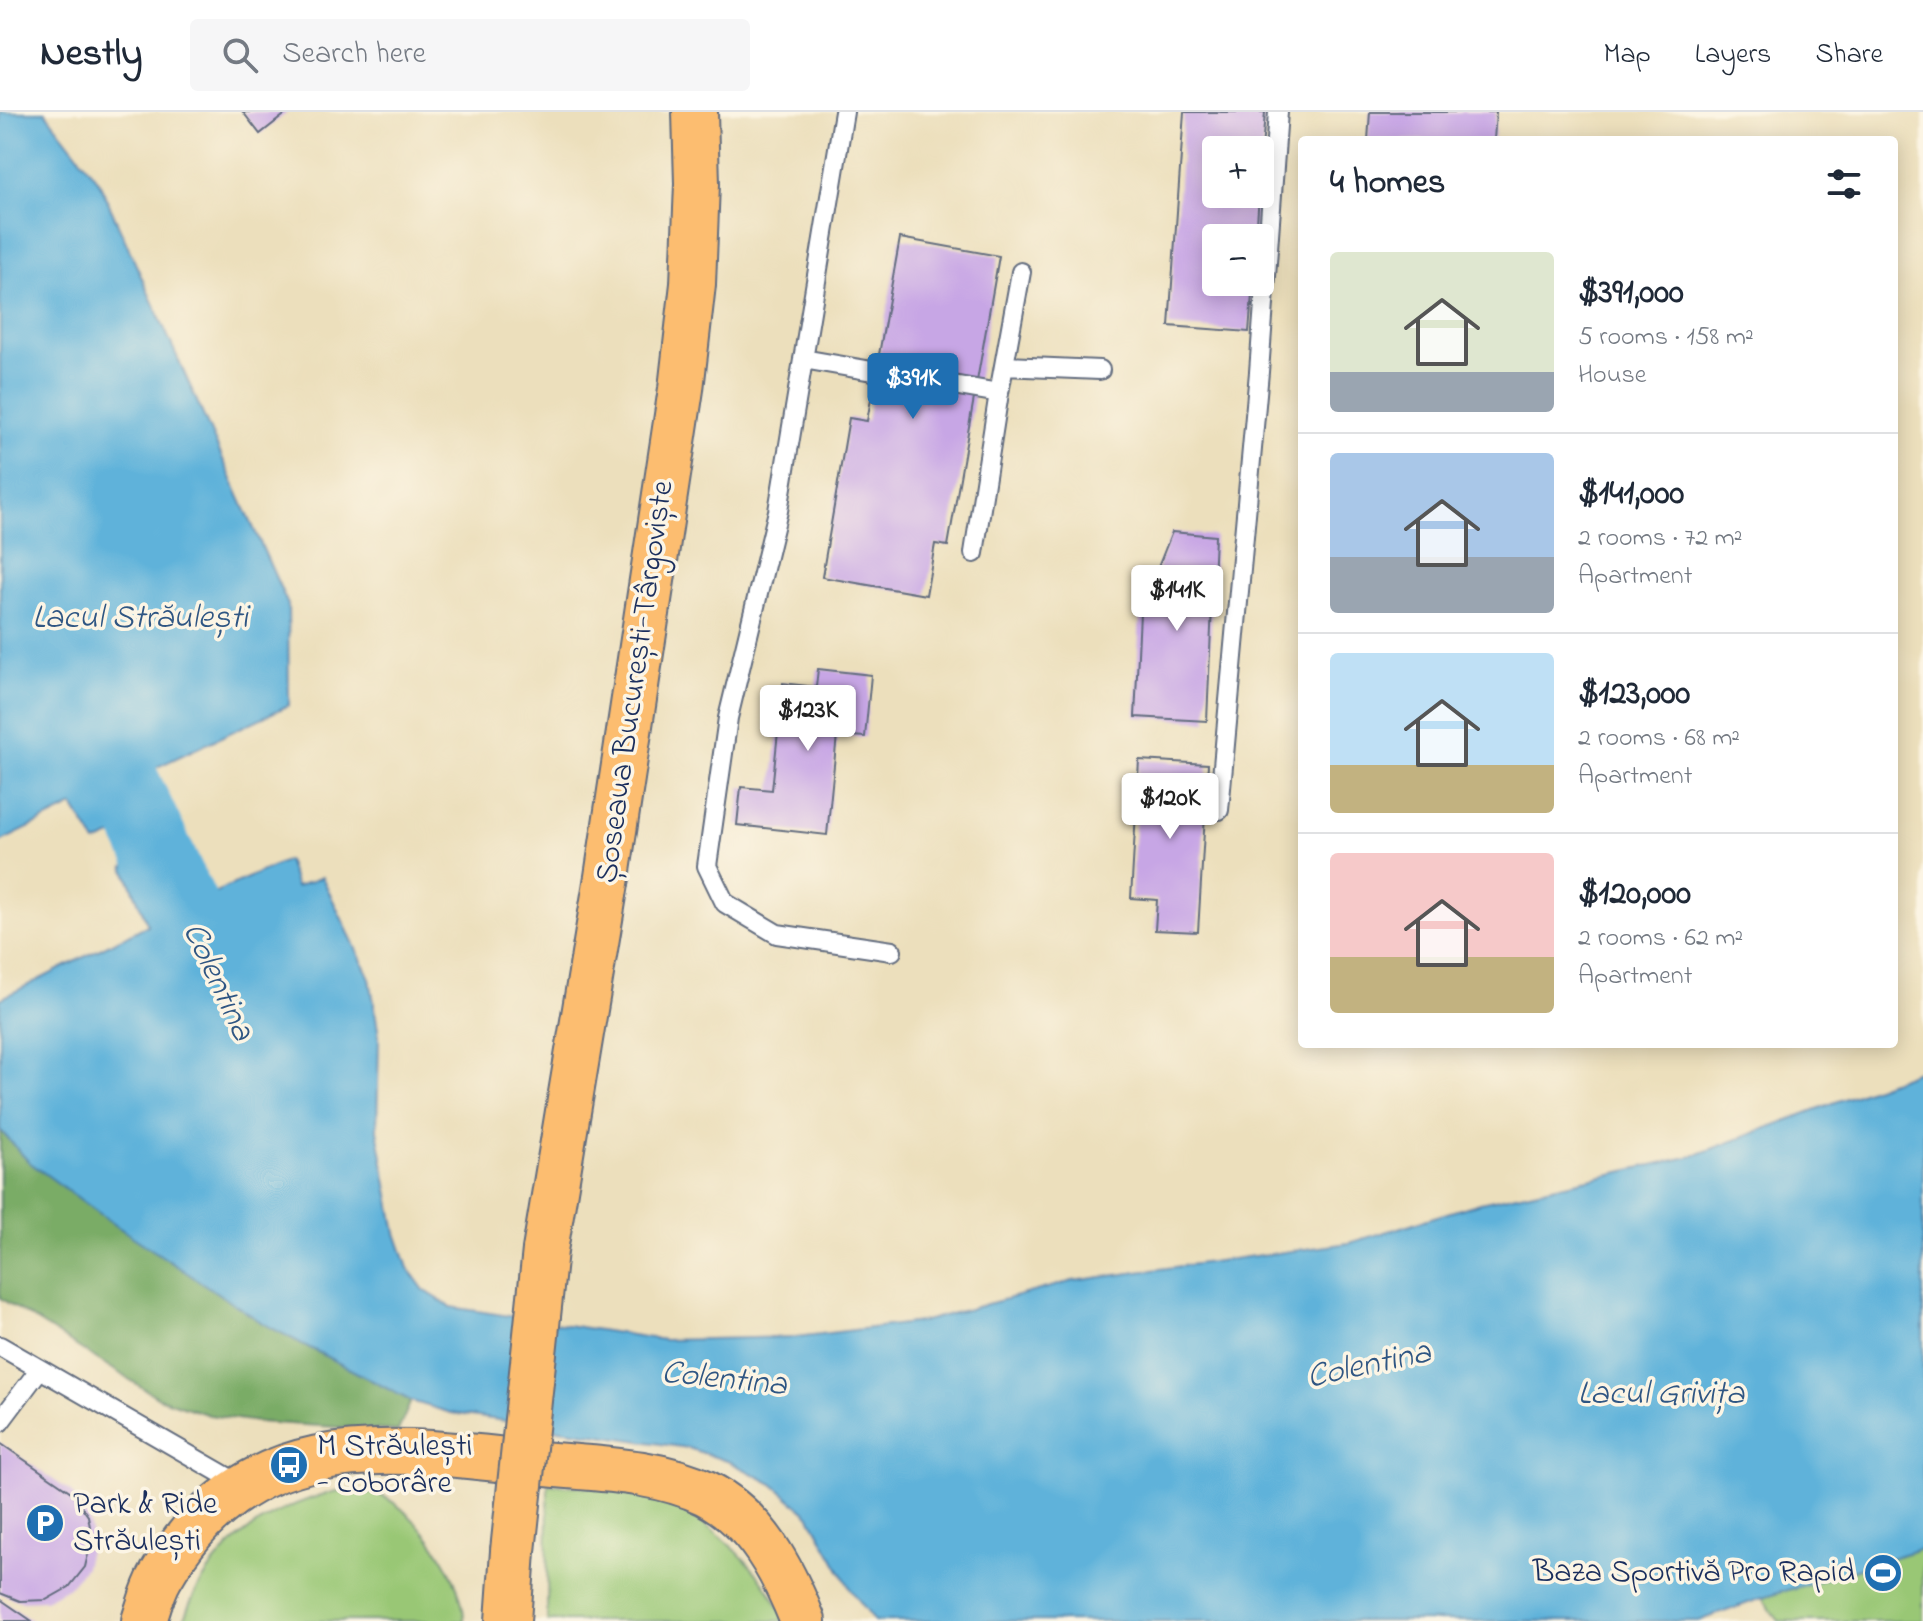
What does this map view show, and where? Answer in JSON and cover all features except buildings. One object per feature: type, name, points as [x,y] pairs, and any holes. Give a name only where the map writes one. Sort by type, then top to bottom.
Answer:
[{"type":"main road","name":"Șoseaua București-Târgoviște","points":[[508,1620],[545,1250],[610,862],[681,389],[693,284],[697,184],[695,112]]},
{"type":"main road","points":[[144,1621],[159,1578],[188,1537],[220,1502],[243,1486],[289,1465],[384,1450],[659,1477],[707,1494],[748,1524],[776,1561],[803,1621]]},
{"type":"lane","points":[[844,112],[778,511],[728,718],[707,866],[725,903],[777,934],[892,951]]},
{"type":"lane","points":[[1219,810],[1259,372],[1278,112]]},
{"type":"lane","points":[[974,553],[1021,272]]},
{"type":"lane","points":[[803,359],[999,393]]},
{"type":"lane","points":[[1004,366],[1100,370]]},
{"type":"lane","points":[[0,1346],[243,1486]]},
{"type":"lane","points":[[0,1422],[39,1370]]},
{"type":"green space","points":[[0,1130],[29,1162],[264,1324],[411,1401],[398,1431],[257,1422],[209,1415],[159,1398],[0,1298]]},
{"type":"green space","points":[[548,1484],[637,1492],[690,1515],[746,1561],[762,1580],[786,1621],[547,1621]]},
{"type":"green space","points":[[336,1491],[380,1495],[395,1503],[424,1531],[457,1586],[464,1621],[183,1621],[208,1572],[242,1535],[285,1509]]},
{"type":"green space","name":"Baza Sportivă Pro Rapid","points":[[1923,1548],[1923,1621],[1779,1621],[1762,1598]]},
{"type":"water","name":"Lacul Străulești","points":[[0,112],[45,112],[99,182],[288,605],[289,705],[142,774],[158,816],[96,843],[73,806],[0,842]]},
{"type":"water","name":"Lacul Grivița","points":[[184,840],[207,896],[287,860],[296,887],[322,877],[370,978],[379,1036],[377,1130],[396,1233],[408,1268],[424,1290],[451,1307],[664,1340],[796,1337],[921,1322],[1073,1281],[1349,1243],[1480,1203],[1693,1156],[1923,1069],[1923,1548],[1699,1621],[875,1621],[851,1590],[809,1515],[773,1484],[730,1462],[688,1448],[451,1413],[411,1401],[264,1324],[118,1227],[29,1162],[0,1130],[0,999],[148,925],[124,867]]},
{"type":"waterway","name":"Colentina","points":[[103,736],[199,939]]},
{"type":"place","name":"M Străulești - coborâre","points":[[289,1465]]},
{"type":"place","name":"Park & Ride Străulești","points":[[45,1523]]},
{"type":"place","name":"Baza Sportivă Pro Rapid","points":[[1883,1573]]}]
